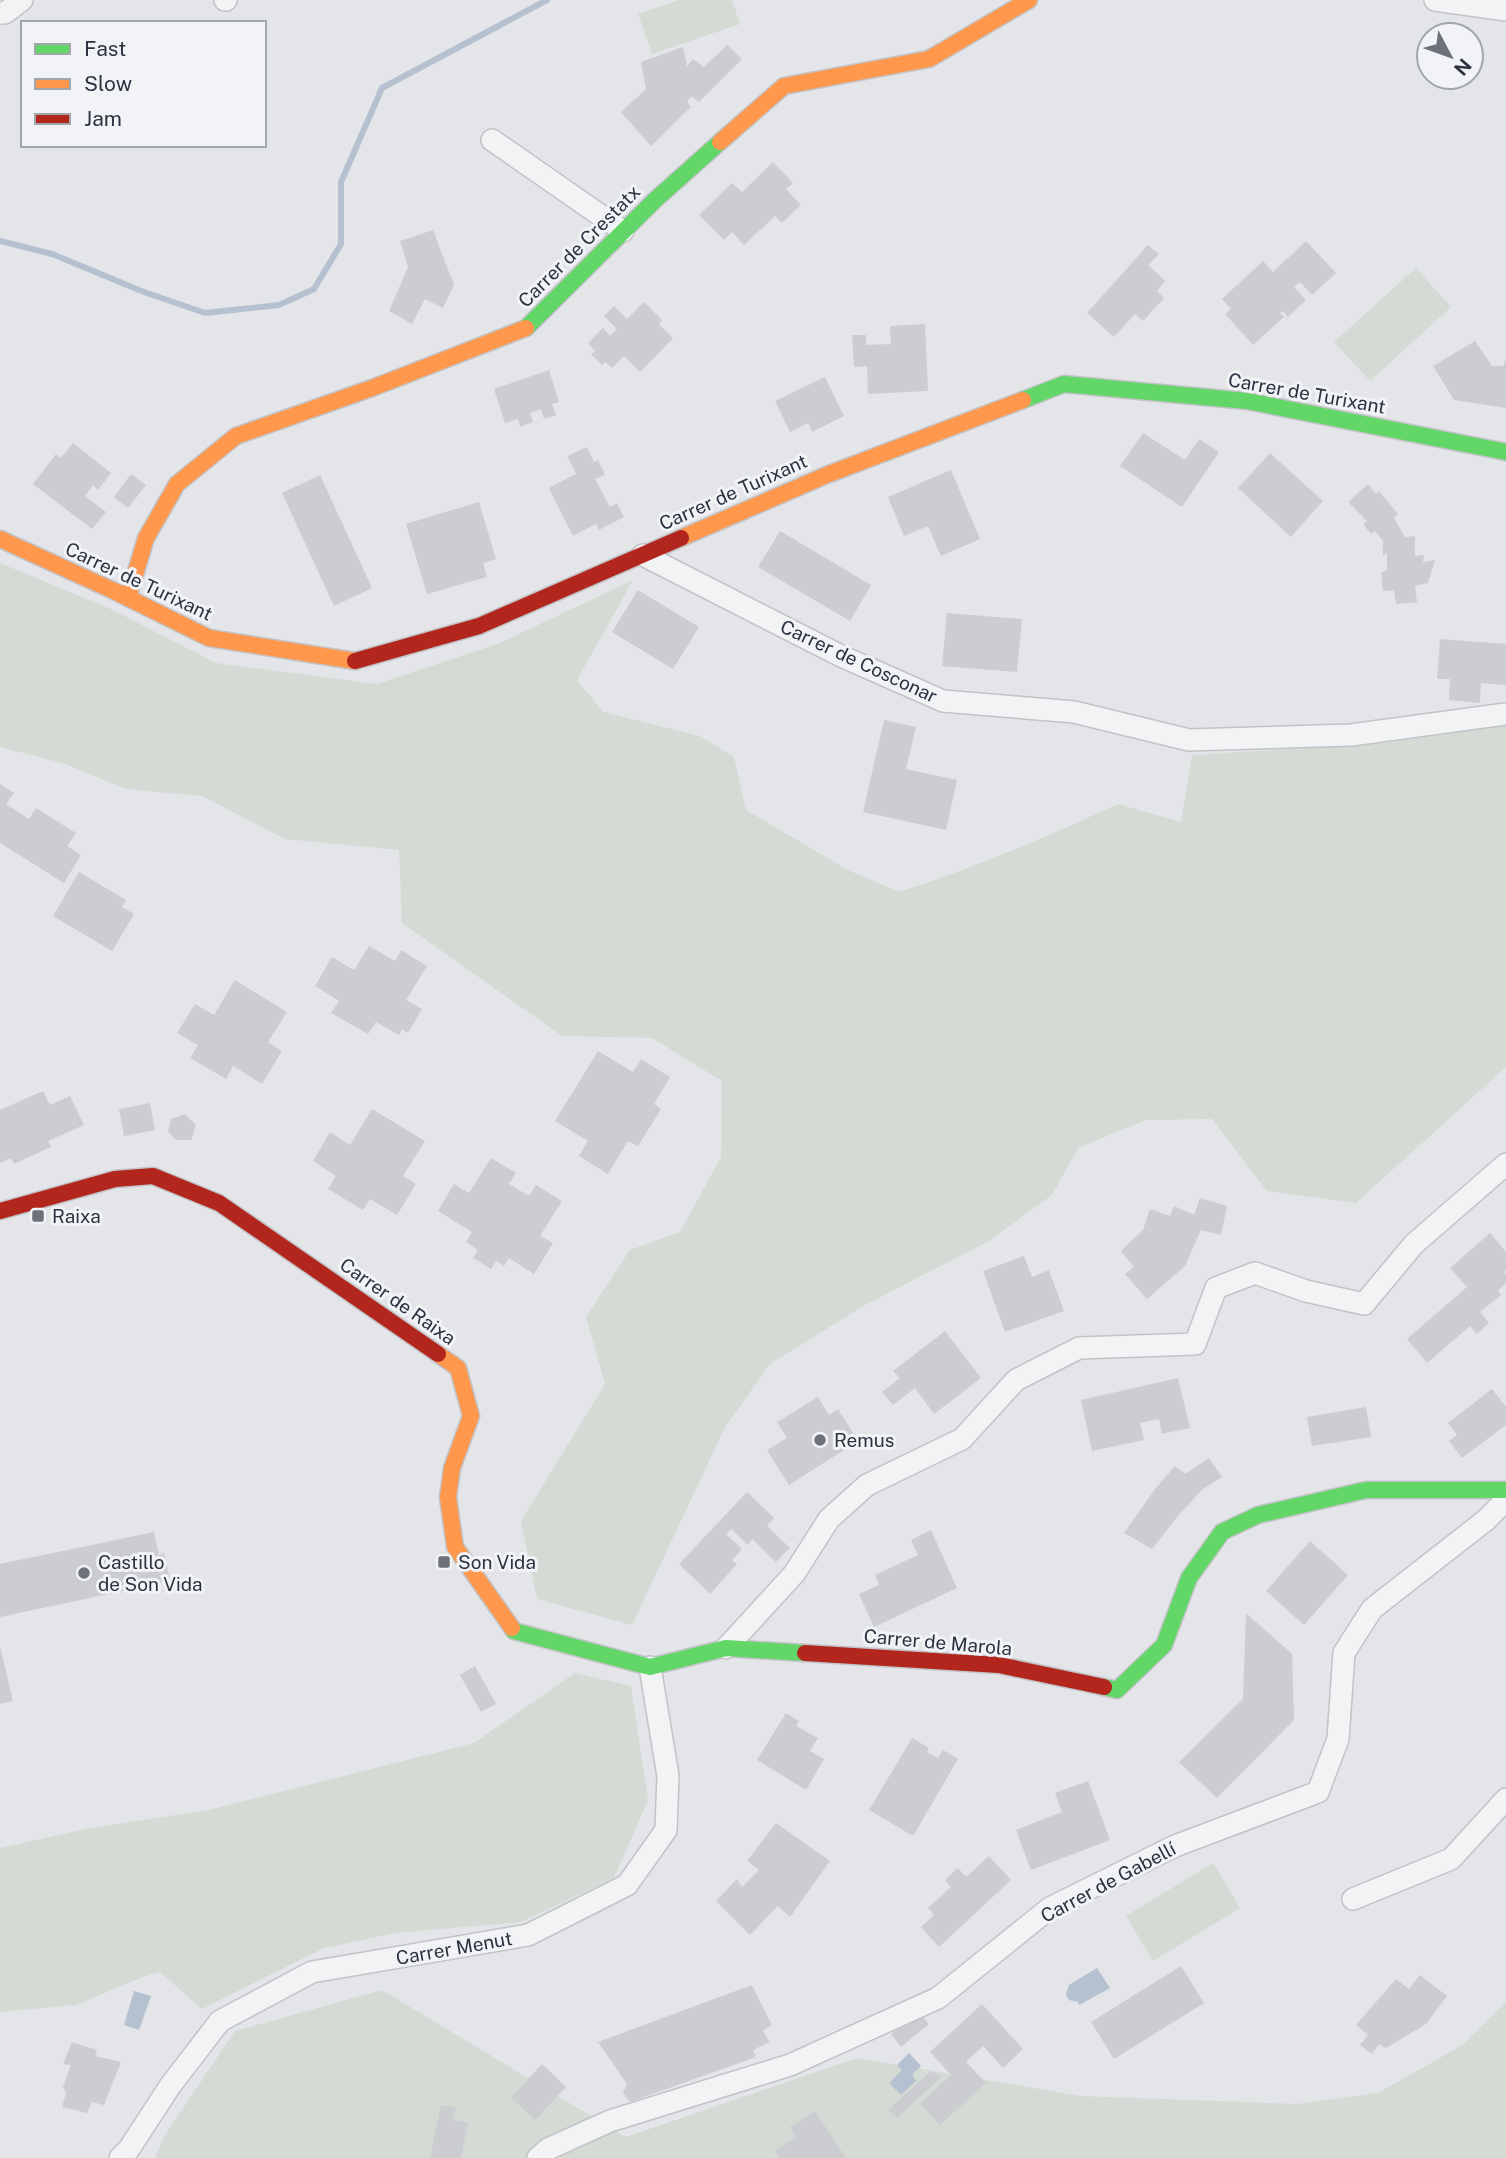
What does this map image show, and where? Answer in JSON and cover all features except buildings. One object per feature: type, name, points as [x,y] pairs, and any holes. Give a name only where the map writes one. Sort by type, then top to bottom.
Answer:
[{"type":"street","points":[[0,13],[5,13],[22,0]]},
{"type":"street","name":"Carrer de Crestatx","points":[[128,598],[146,538],[177,484],[236,436],[372,388],[526,327],[654,201],[784,86],[929,59],[1029,0]]},
{"type":"street","points":[[1435,0],[1506,10]]},
{"type":"street","points":[[492,140],[623,231]]},
{"type":"street","name":"Carrer de Turixant","points":[[0,539],[209,638],[355,661],[479,626],[829,474],[1064,384],[1247,401],[1506,452]]},
{"type":"street","name":"Carrer de Cosconar","points":[[643,555],[841,656],[943,701],[1074,712],[1189,740],[1351,735],[1506,714]]},
{"type":"street","points":[[726,1648],[794,1574],[829,1519],[867,1485],[962,1440],[1016,1380],[1079,1348],[1195,1344],[1216,1288],[1255,1273],[1306,1292],[1364,1304],[1414,1244],[1506,1164]]},
{"type":"street","name":"Carrer de Raixa","points":[[0,1211],[115,1179],[153,1177],[219,1203],[458,1367],[471,1416],[452,1468],[448,1497],[455,1547],[514,1631],[650,1667]]},
{"type":"street","name":"Carrer de Marola","points":[[650,1667],[726,1648],[999,1665],[1117,1690],[1164,1645],[1189,1578],[1222,1532],[1258,1515],[1366,1490],[1506,1490]]},
{"type":"street","name":"Carrer de Gabellí","points":[[538,2158],[548,2150],[610,2121],[790,2065],[938,1998],[1049,1908],[1175,1846],[1318,1792],[1338,1739],[1344,1653],[1372,1609],[1486,1520],[1506,1500]]},
{"type":"street","name":"Carrer Menut","points":[[120,2158],[220,2021],[312,1972],[528,1935],[628,1885],[666,1830],[668,1776],[650,1667]]},
{"type":"street","points":[[1353,1899],[1451,1859],[1506,1799]]},
{"type":"shaded area","points":[[679,0],[732,0],[740,24],[652,54],[638,14]]},
{"type":"shaded area","points":[[1416,268],[1451,307],[1370,381],[1334,342]]},
{"type":"shaded area","points":[[0,563],[113,610],[216,663],[377,684],[500,643],[633,580],[577,680],[603,712],[700,736],[734,757],[746,810],[850,871],[899,892],[1010,851],[1118,804],[1181,822],[1192,755],[1384,743],[1506,725],[1506,1067],[1356,1203],[1267,1191],[1212,1119],[1146,1120],[1078,1148],[1052,1195],[989,1241],[865,1305],[770,1364],[725,1427],[632,1625],[537,1599],[521,1521],[605,1384],[586,1317],[630,1250],[680,1232],[721,1157],[722,1081],[652,1038],[562,1036],[402,923],[399,850],[285,839],[202,796],[125,789],[66,764],[0,747]]},
{"type":"shaded area","points":[[575,1673],[631,1686],[648,1800],[614,1878],[521,1922],[395,1933],[324,1948],[202,2009],[160,1972],[76,2005],[0,2012],[0,1848],[91,1828],[209,1810],[474,1743]]},
{"type":"shaded area","points":[[1213,1863],[1240,1908],[1153,1961],[1126,1916]]},
{"type":"shaded area","points":[[382,1990],[626,2137],[857,2058],[1080,2096],[1297,2104],[1378,2093],[1461,2046],[1506,2002],[1506,2158],[155,2158],[163,2138],[235,2031]]},
{"type":"water","points":[[1097,1968],[1110,1988],[1079,2005],[1078,2002],[1069,2000],[1066,1995],[1069,1985]]},
{"type":"water","points":[[134,1991],[151,1996],[139,2030],[124,2025]]},
{"type":"water","points":[[909,2053],[921,2066],[912,2075],[916,2081],[901,2095],[889,2083],[902,2070],[897,2065]]},
{"type":"waterway","points":[[0,241],[52,254],[144,292],[205,313],[279,305],[314,289],[341,244],[341,182],[382,88],[547,0]]},
{"type":"traffic: fast","points":[[526,328],[655,200],[720,142]]},
{"type":"traffic: fast","points":[[1023,400],[1064,384],[1247,401],[1506,452]]},
{"type":"traffic: fast","points":[[1104,1687],[1117,1690],[1164,1645],[1189,1578],[1222,1532],[1258,1515],[1366,1490],[1506,1490]]},
{"type":"traffic: fast","points":[[512,1628],[514,1631],[650,1667],[726,1648],[805,1653]]},
{"type":"traffic: slow","points":[[720,142],[784,86],[929,59],[1029,0]]},
{"type":"traffic: slow","points":[[128,598],[146,538],[177,484],[236,436],[372,388],[526,328]]},
{"type":"traffic: slow","points":[[681,538],[829,474],[1023,400]]},
{"type":"traffic: slow","points":[[0,539],[209,638],[355,661]]},
{"type":"traffic: slow","points":[[438,1354],[458,1368],[471,1416],[452,1468],[448,1497],[455,1547],[512,1628]]},
{"type":"traffic: jam","points":[[355,661],[479,626],[681,538]]},
{"type":"traffic: jam","points":[[0,1211],[115,1179],[153,1176],[219,1203],[438,1354]]},
{"type":"traffic: jam","points":[[805,1653],[999,1665],[1104,1687]]},
{"type":"place","name":"Raixa","points":[[38,1216]]},
{"type":"place","name":"Remus","points":[[820,1440]]},
{"type":"place","name":"Son Vida","points":[[444,1562]]},
{"type":"place","name":"Castillo de Son Vida","points":[[84,1573]]}]
